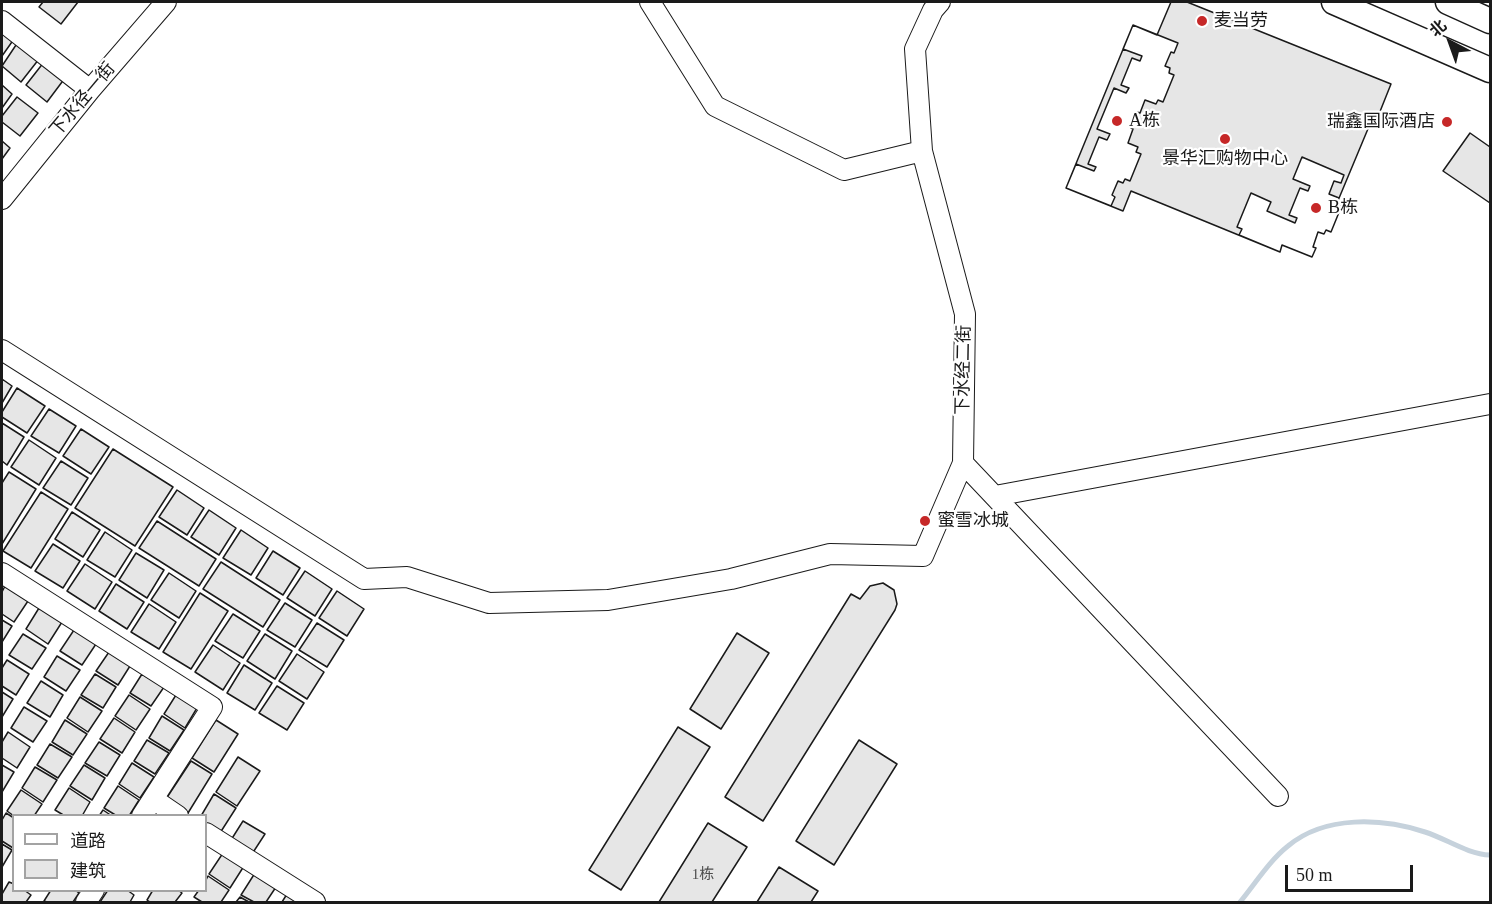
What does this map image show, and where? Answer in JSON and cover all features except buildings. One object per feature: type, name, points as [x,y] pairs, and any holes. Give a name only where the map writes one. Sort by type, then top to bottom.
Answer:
[{"type":"main road","points":[[1334,2],[1491,70]]},
{"type":"main road","points":[[1448,2],[1491,21]]},
{"type":"street","name":"下水径一街","points":[[2,199],[90,90],[166,2]]},
{"type":"street","points":[[651,2],[715,106],[844,170],[922,151]]},
{"type":"street","name":"下水经二街","points":[[2,350],[364,579],[407,577],[489,603],[608,600],[731,579],[830,554],[923,556],[963,463],[965,314],[922,151],[915,49],[933,10],[940,2]]},
{"type":"street","points":[[2,21],[90,90]]},
{"type":"street","points":[[995,495],[1491,404]]},
{"type":"street","points":[[963,463],[1278,796]]},
{"type":"street","points":[[2,573],[212,707],[147,807],[171,814]]},
{"type":"street","points":[[207,834],[315,903]]},
{"type":"waterway","points":[[1240,902],[1268,866],[1288,846],[1303,836],[1336,824],[1373,822],[1408,827],[1473,852],[1490,855]]},
{"type":"place","name":"麦当劳","points":[[1202,21]]},
{"type":"place","name":"A栋","points":[[1117,121]]},
{"type":"place","name":"瑞鑫国际酒店","points":[[1447,122]]},
{"type":"place","name":"景华汇购物中心","points":[[1225,139]]},
{"type":"place","name":"B栋","points":[[1316,208]]},
{"type":"place","name":"蜜雪冰城","points":[[925,521]]}]
